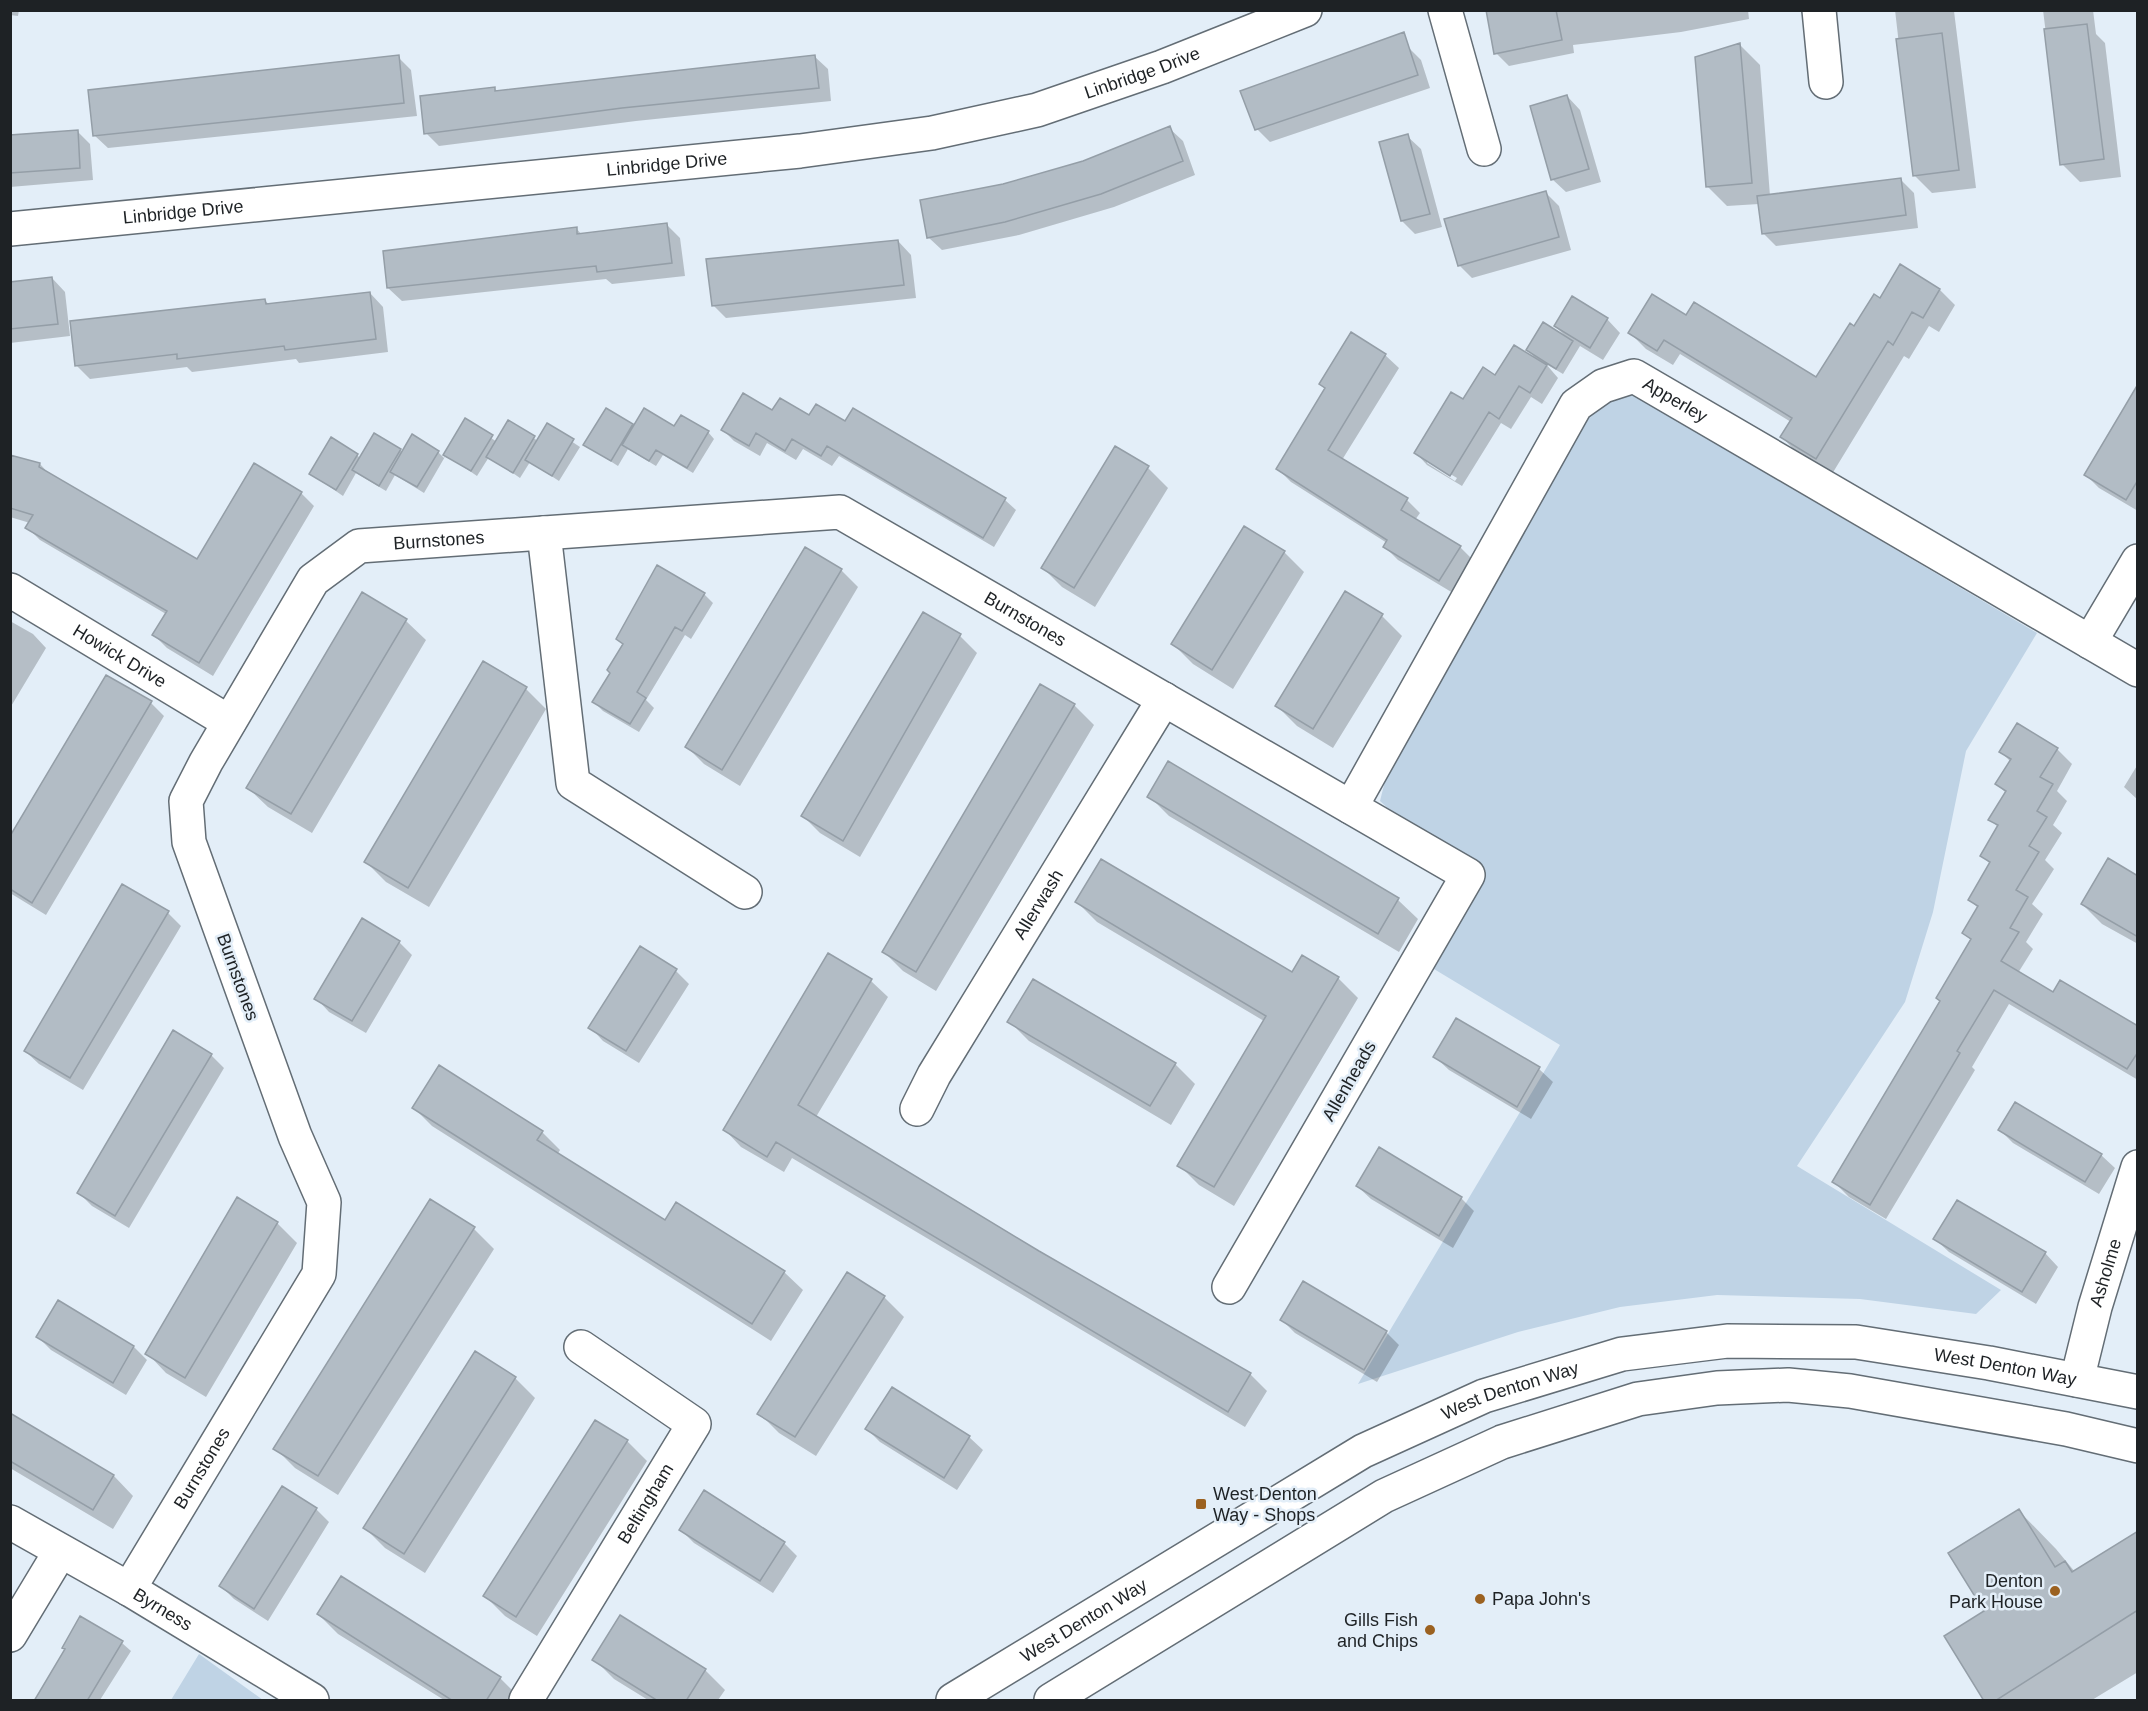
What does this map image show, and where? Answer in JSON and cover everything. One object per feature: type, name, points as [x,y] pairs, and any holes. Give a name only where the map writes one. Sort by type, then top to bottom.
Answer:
[{"type":"street","name":"Linbridge Drive","points":[[10,230],[800,151],[932,133],[1037,110],[1162,67],[1242,22],[1305,10]]},
{"type":"street","points":[[1445,10],[1485,149]]},
{"type":"street","points":[[1819,10],[1826,82]]},
{"type":"street","name":"Apperley","points":[[1351,807],[1576,405],[1603,386],[1634,376],[2090,642]]},
{"type":"street","name":"Burnstones","points":[[129,1589],[319,1274],[324,1202],[296,1136],[189,842],[186,801],[229,722],[313,580],[359,546],[840,512],[1468,875]]},
{"type":"street","points":[[544,533],[573,783],[745,892]]},
{"type":"street","points":[[2138,561],[2090,642],[2138,669]]},
{"type":"street","name":"Howick Drive","points":[[10,590],[229,722]]},
{"type":"street","name":"Allerwash","points":[[917,1109],[934,1076],[1164,699]]},
{"type":"street","name":"Allenheads","points":[[1229,1287],[1468,875]]},
{"type":"street","name":"Asholme","points":[[2066,1429],[2095,1307],[2138,1167]]},
{"type":"street","name":"West Denton Way","points":[[953,1701],[1363,1451],[1484,1396],[1622,1354],[1727,1341],[1856,1342],[2138,1392]]},
{"type":"street","name":"Beltingham","points":[[526,1701],[694,1424],[581,1347]]},
{"type":"street","points":[[1052,1701],[1384,1496],[1502,1442],[1638,1399],[1717,1388],[1788,1385],[1850,1390],[2066,1429],[2138,1446]]},
{"type":"street","name":"Byrness","points":[[10,1522],[129,1589],[312,1701]]},
{"type":"street","points":[[10,1635],[60,1552]]},
{"type":"shaded area","points":[[1634,395],[2037,633],[1966,751],[1933,912],[1905,1002],[1797,1166],[2001,1290],[1976,1314],[1860,1299],[1717,1295],[1620,1307],[1518,1332],[1358,1384],[1560,1045],[1429,966],[1486,871],[1393,813],[1380,801],[1388,769],[1583,418],[1610,401]]},
{"type":"shaded area","points":[[199,1654],[263,1700],[171,1700]]},
{"type":"building","points":[[1486,10],[1556,10],[1562,40],[1494,54]]},
{"type":"building","points":[[2087,24],[2104,159],[2060,165],[2044,29]]},
{"type":"building","points":[[1404,32],[1418,75],[1255,130],[1240,91]]},
{"type":"building","points":[[1942,33],[1959,170],[1913,176],[1896,39]]},
{"type":"building","points":[[1740,43],[1752,183],[1706,187],[1695,57]]},
{"type":"building","points":[[399,55],[404,103],[93,136],[88,90]]},
{"type":"building","points":[[815,55],[819,88],[622,108],[424,134],[420,96],[495,87],[495,91]]},
{"type":"building","points":[[1567,95],[1589,169],[1551,180],[1530,106]]},
{"type":"building","points":[[1170,126],[1183,161],[1101,194],[1005,222],[927,238],[920,200],[1003,184],[1083,161]]},
{"type":"building","points":[[78,130],[80,168],[10,173],[10,135]]},
{"type":"building","points":[[1408,134],[1430,214],[1401,221],[1379,142]]},
{"type":"building","points":[[1901,178],[1906,215],[1762,234],[1757,196]]},
{"type":"building","points":[[1546,191],[1559,237],[1458,266],[1444,219]]},
{"type":"building","points":[[667,223],[672,263],[597,272],[596,266],[387,288],[383,251],[577,227],[577,234]]},
{"type":"building","points":[[898,240],[904,285],[712,306],[706,259]]},
{"type":"building","points":[[1900,264],[1940,289],[1923,318],[1912,312],[1893,345],[1888,341],[1816,459],[1780,437],[1792,418],[1664,340],[1657,351],[1628,333],[1652,294],[1686,315],[1694,302],[1816,377],[1850,323],[1854,326],[1874,294],[1880,298]]},
{"type":"building","points":[[52,277],[58,324],[10,329],[10,282]]},
{"type":"building","points":[[370,292],[376,339],[285,350],[284,346],[177,359],[177,354],[75,366],[70,321],[265,299],[266,304]]},
{"type":"building","points":[[1572,296],[1608,318],[1590,348],[1554,326]]},
{"type":"building","points":[[1543,322],[1573,341],[1556,369],[1526,350]]},
{"type":"building","points":[[1351,332],[1386,354],[1328,450],[1408,498],[1401,510],[1461,546],[1439,581],[1383,547],[1387,540],[1276,469],[1325,388],[1319,384]]},
{"type":"building","points":[[1514,345],[1547,365],[1530,393],[1519,386],[1499,419],[1489,412],[1450,476],[1414,453],[1451,392],[1463,399],[1483,367],[1495,375]]},
{"type":"building","points":[[2138,384],[2138,480],[2126,500],[2084,475]]},
{"type":"building","points":[[743,393],[772,410],[780,398],[809,415],[816,404],[845,421],[853,408],[1006,498],[983,538],[827,446],[821,456],[792,439],[785,451],[756,433],[749,446],[721,430]]},
{"type":"building","points":[[606,408],[633,424],[611,461],[583,445]]},
{"type":"building","points":[[644,408],[674,426],[681,415],[709,431],[687,468],[656,450],[649,461],[622,445]]},
{"type":"building","points":[[465,418],[493,435],[471,471],[443,455]]},
{"type":"building","points":[[508,420],[535,436],[513,473],[486,457]]},
{"type":"building","points":[[547,423],[574,439],[552,476],[525,460]]},
{"type":"building","points":[[374,433],[401,449],[379,486],[352,470]]},
{"type":"building","points":[[412,434],[439,451],[417,487],[390,472]]},
{"type":"building","points":[[331,437],[358,454],[336,490],[309,474]]},
{"type":"building","points":[[1115,446],[1149,466],[1074,588],[1041,568]]},
{"type":"building","points":[[10,455],[40,463],[39,467],[197,559],[254,463],[302,492],[199,663],[152,635],[167,611],[25,528],[33,515],[10,508]]},
{"type":"building","points":[[1244,526],[1285,551],[1212,670],[1171,644]]},
{"type":"building","points":[[805,547],[842,569],[722,770],[685,747]]},
{"type":"building","points":[[657,565],[705,593],[682,631],[675,627],[637,692],[646,698],[630,724],[592,702],[610,673],[607,670],[623,644],[616,639]]},
{"type":"building","points":[[1345,591],[1383,614],[1313,729],[1275,706]]},
{"type":"building","points":[[362,592],[407,619],[291,814],[246,788]]},
{"type":"building","points":[[923,612],[961,634],[843,841],[801,816]]},
{"type":"building","points":[[483,661],[527,687],[408,888],[364,862]]},
{"type":"building","points":[[106,675],[152,701],[32,903],[10,889],[10,836]]},
{"type":"building","points":[[1040,684],[1075,704],[916,972],[882,952]]},
{"type":"building","points":[[2017,723],[2058,748],[2040,777],[2053,784],[2037,811],[2047,817],[2029,846],[2039,852],[2016,890],[2028,897],[2010,928],[2019,932],[2001,961],[2053,992],[2060,980],[2138,1026],[2138,1052],[2127,1069],[1994,990],[1957,1051],[1960,1053],[1870,1205],[1832,1182],[1940,1001],[1936,998],[1971,939],[1962,933],[1978,906],[1968,900],[1990,862],[1980,856],[1998,825],[1988,820],[2006,791],[1995,784],[2011,759],[1999,752]]},
{"type":"building","points":[[1168,761],[1399,898],[1378,934],[1147,797]]},
{"type":"building","points":[[2108,858],[2138,876],[2138,937],[2081,904]]},
{"type":"building","points":[[1101,859],[1292,972],[1302,955],[1339,977],[1214,1187],[1177,1166],[1266,1016],[1075,902]]},
{"type":"building","points":[[122,884],[169,911],[70,1078],[24,1051]]},
{"type":"building","points":[[362,918],[400,941],[352,1021],[314,999]]},
{"type":"building","points":[[640,946],[677,969],[626,1051],[588,1028]]},
{"type":"building","points":[[828,953],[872,979],[798,1105],[1039,1251],[1251,1373],[1228,1412],[776,1142],[767,1157],[723,1130]]},
{"type":"building","points":[[1033,979],[1176,1063],[1150,1106],[1007,1022]]},
{"type":"building","points":[[1456,1018],[1540,1067],[1517,1107],[1433,1057]]},
{"type":"building","points":[[173,1030],[212,1054],[115,1216],[77,1193]]},
{"type":"building","points":[[439,1065],[543,1131],[537,1140],[665,1220],[676,1202],[785,1271],[752,1324],[412,1108]]},
{"type":"building","points":[[2015,1102],[2102,1154],[2085,1182],[1998,1130]]},
{"type":"building","points":[[1379,1147],[1462,1197],[1439,1236],[1356,1186]]},
{"type":"building","points":[[237,1197],[278,1222],[185,1378],[145,1354]]},
{"type":"building","points":[[430,1199],[475,1227],[318,1476],[273,1449]]},
{"type":"building","points":[[1957,1200],[2046,1252],[2022,1292],[1933,1239]]},
{"type":"building","points":[[847,1272],[885,1296],[795,1437],[757,1414]]},
{"type":"building","points":[[1303,1281],[1387,1331],[1364,1370],[1280,1320]]},
{"type":"building","points":[[58,1300],[134,1346],[113,1383],[36,1337]]},
{"type":"building","points":[[475,1351],[516,1377],[404,1554],[363,1528]]},
{"type":"building","points":[[892,1387],[970,1436],[944,1478],[865,1429]]},
{"type":"building","points":[[10,1413],[114,1475],[93,1510],[10,1461]]},
{"type":"building","points":[[595,1420],[628,1440],[516,1617],[483,1596]]},
{"type":"building","points":[[282,1486],[317,1508],[254,1609],[219,1586]]},
{"type":"building","points":[[704,1490],[785,1542],[760,1581],[679,1530]]},
{"type":"building","name":"Denton Park House","points":[[2019,1509],[2055,1567],[2065,1561],[2072,1572],[2138,1531],[2138,1610],[1995,1701],[1984,1701],[1944,1636],[1984,1611],[1948,1553]]},
{"type":"building","points":[[341,1576],[501,1677],[486,1701],[453,1701],[317,1614]]},
{"type":"building","points":[[620,1615],[706,1669],[686,1701],[658,1701],[592,1660]]},
{"type":"building","points":[[80,1616],[123,1641],[87,1701],[34,1701],[65,1649],[62,1648]]},
{"type":"place","name":"West Denton Way - Shops","points":[[1201,1504]]},
{"type":"place","name":"Denton Park House","points":[[2055,1591]]},
{"type":"place","name":"Papa John's","points":[[1480,1599]]},
{"type":"place","name":"Gills Fish and Chips","points":[[1430,1630]]}]
